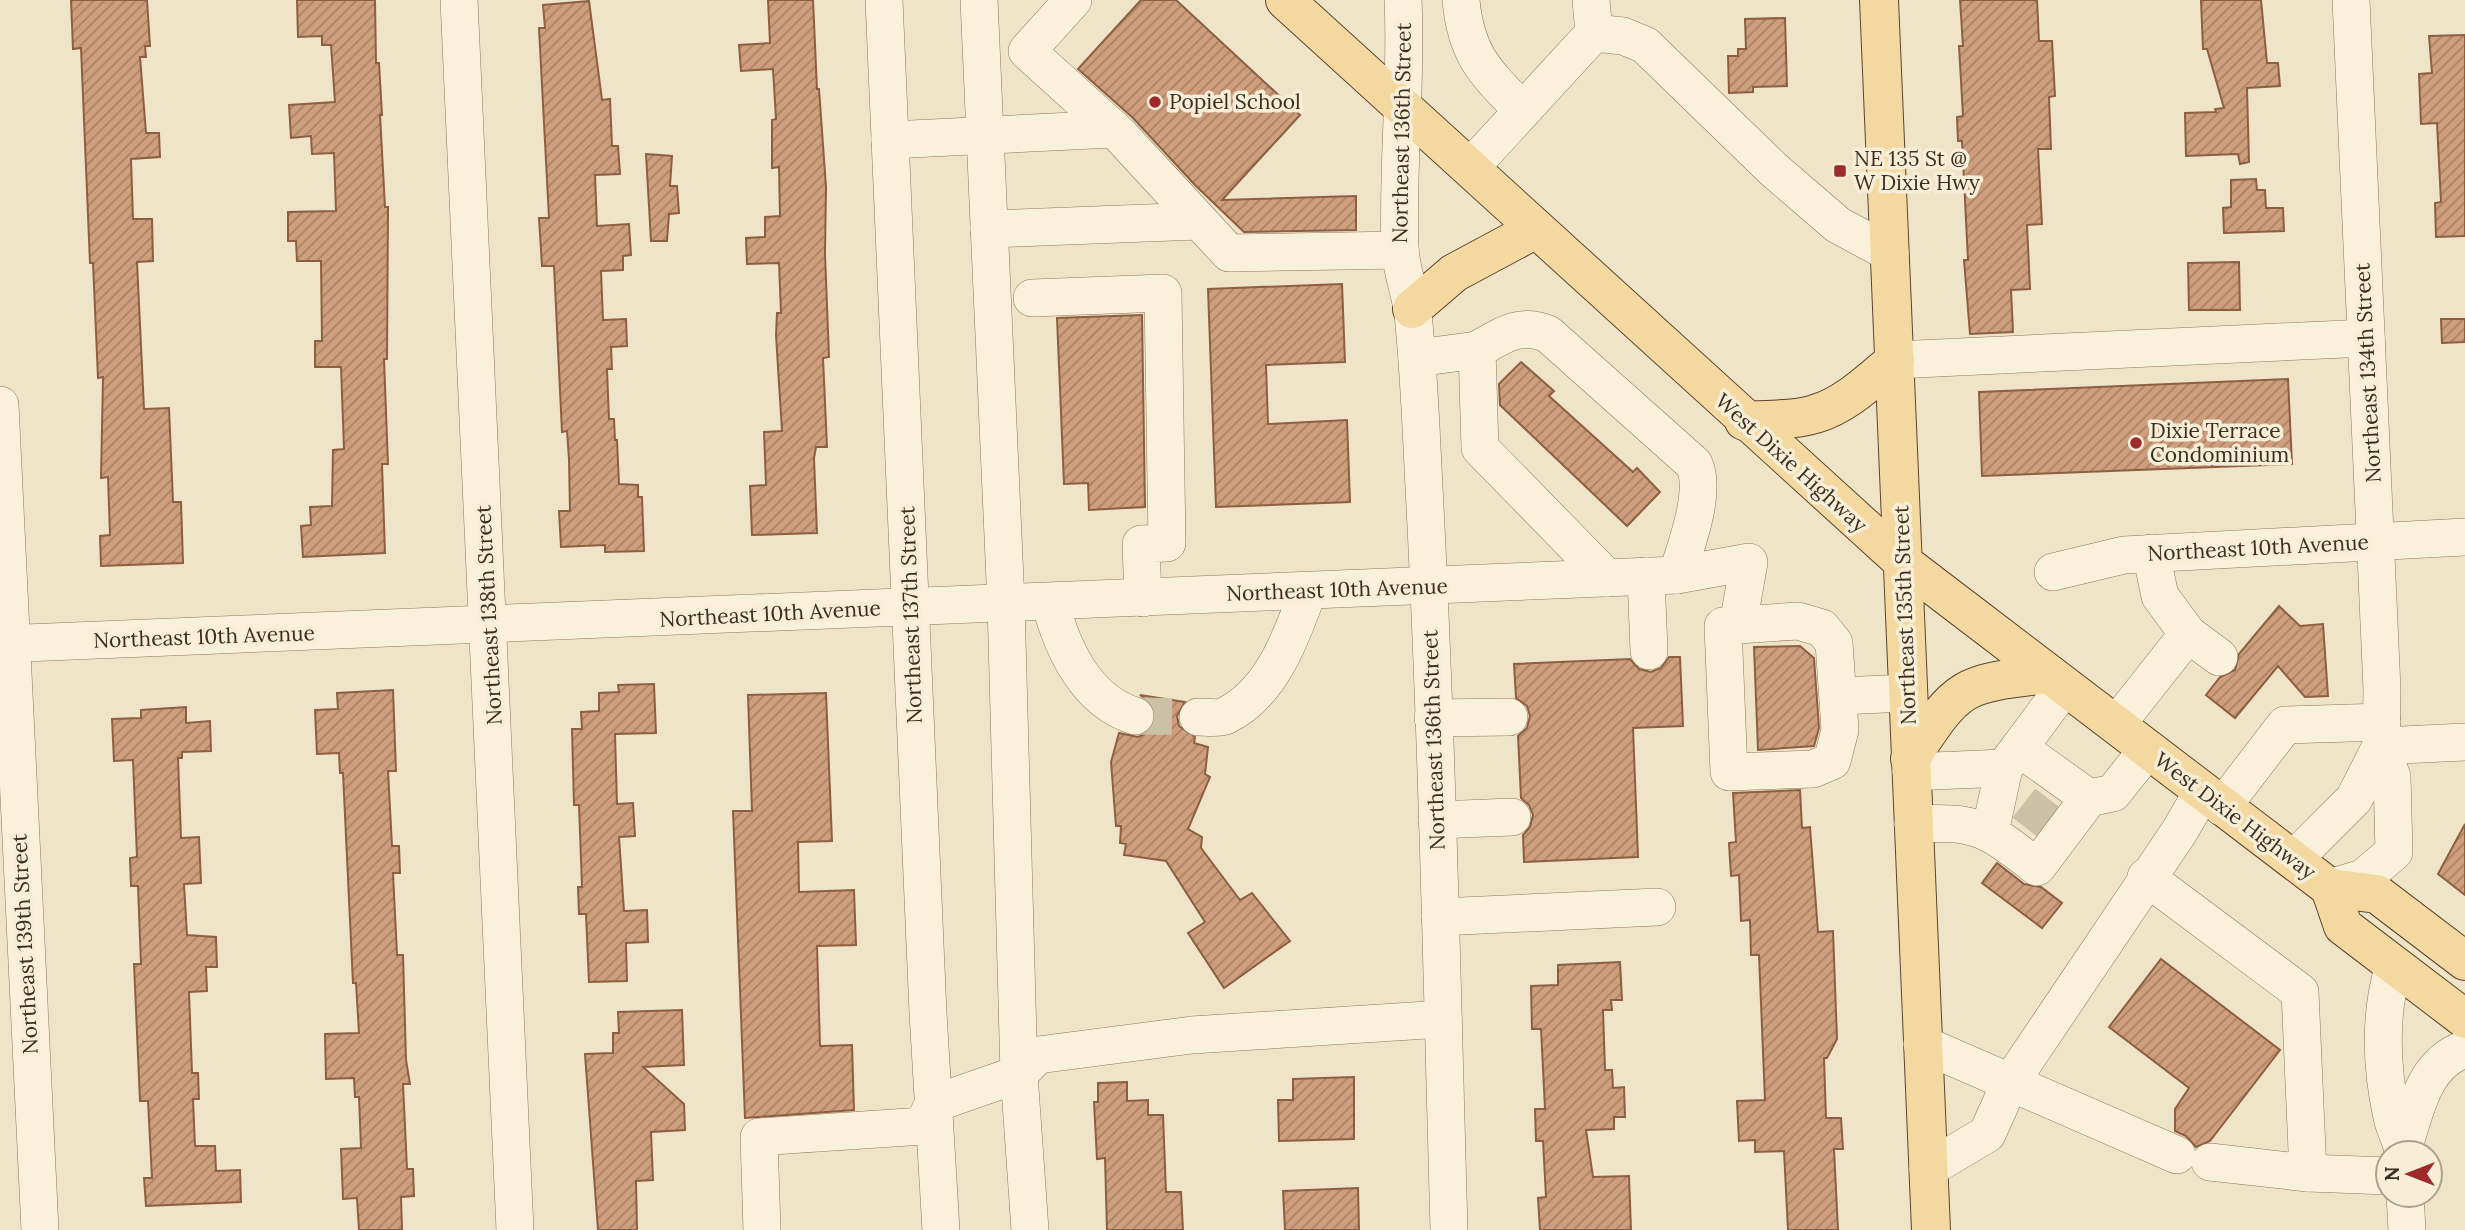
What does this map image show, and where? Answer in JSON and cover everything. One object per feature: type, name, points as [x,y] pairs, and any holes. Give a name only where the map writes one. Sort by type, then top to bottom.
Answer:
[{"type":"main road","name":"West Dixie Highway","points":[[1285,0],[1905,565],[2330,888],[2377,894],[2465,961]]},
{"type":"main road","name":"Northeast 135th Street","points":[[1879,0],[1905,565],[1907,693],[1931,1230]]},
{"type":"main road","points":[[1412,309],[1454,273],[1536,229]]},
{"type":"main road","points":[[1744,421],[1812,415],[1826,410],[1849,398],[1895,360]]},
{"type":"main road","points":[[1910,765],[1943,709],[1963,691],[1989,681],[2057,680]]},
{"type":"main road","name":"West Dixie Highway","points":[[2330,888],[2343,926],[2465,1019]]},
{"type":"street","name":"Northeast 138th Street","points":[[459,0],[490,626],[515,1230]]},
{"type":"street","name":"Northeast 137th Street","points":[[884,0],[910,608],[941,1230]]},
{"type":"street","points":[[979,0],[1006,603],[1019,1074],[1030,1230]]},
{"type":"street","points":[[990,0],[1027,51],[1113,129],[1229,253],[1400,250]]},
{"type":"street","points":[[1027,51],[1073,0]]},
{"type":"street","name":"Northeast 136th Street","points":[[1403,0],[1406,38],[1398,171],[1400,250],[1402,274],[1412,309],[1417,358],[1429,586],[1449,1230]]},
{"type":"street","points":[[1461,0],[1468,42],[1480,67],[1522,110]]},
{"type":"street","name":"Northeast 134th Street","points":[[2330,888],[2363,878],[2394,852],[2392,777],[2382,734],[2351,0]]},
{"type":"street","points":[[1470,168],[1522,110],[1593,17],[1623,36],[1645,45],[1773,169],[1838,225],[1890,253]]},
{"type":"street","points":[[890,140],[1113,129]]},
{"type":"street","points":[[989,229],[1199,221]]},
{"type":"street","points":[[1032,298],[1163,293],[1167,543],[1141,544],[1143,598]]},
{"type":"street","points":[[1417,358],[1477,350],[1519,328],[1533,328],[1548,334],[1694,464],[1698,473],[1698,489],[1690,533],[1661,576],[1649,651]]},
{"type":"street","points":[[1895,360],[2366,338]]},
{"type":"street","points":[[1477,350],[1480,448],[1607,578]]},
{"type":"street","name":"Northeast 139th Street","points":[[0,405],[5,644],[40,1230]]},
{"type":"street","name":"Northeast 10th Avenue","points":[[2053,572],[2124,555],[2465,537]]},
{"type":"street","points":[[2151,553],[2160,596],[2188,634],[2219,657]]},
{"type":"street","name":"Northeast 10th Avenue","points":[[5,644],[1661,576],[1749,562],[1730,625]]},
{"type":"street","points":[[1198,717],[1223,717],[1252,696],[1272,673],[1295,626],[1308,591]]},
{"type":"street","points":[[1050,602],[1065,649],[1088,682],[1105,703],[1135,716]]},
{"type":"street","points":[[1798,621],[1822,628],[1834,643],[1840,696],[1840,730],[1832,761],[1813,769],[1729,772],[1730,625],[1798,621]]},
{"type":"street","points":[[2116,725],[2188,634]]},
{"type":"street","points":[[1990,832],[2012,776],[2057,680]]},
{"type":"street","points":[[1840,696],[1907,693]]},
{"type":"street","points":[[1433,718],[1509,717]]},
{"type":"street","points":[[1928,1169],[1987,1133],[2010,1083],[2146,877],[2179,832],[2285,725],[2465,742]]},
{"type":"street","name":"Northeast 134th Street","points":[[2293,860],[2354,799],[2382,734]]},
{"type":"street","points":[[1910,765],[2012,776],[2089,798],[2113,793],[2148,749]]},
{"type":"street","points":[[1913,824],[1957,822],[1990,832],[2037,867],[2059,830],[2089,798]]},
{"type":"street","points":[[1437,820],[1512,817]]},
{"type":"street","points":[[2146,877],[2300,992],[2308,1173]]},
{"type":"street","points":[[1440,917],[1657,907]]},
{"type":"street","points":[[2394,966],[2385,994],[2383,1024],[2395,1139]]},
{"type":"street","points":[[762,1230],[759,1137],[923,1126],[933,1104],[1019,1074],[1038,1055],[1192,1035],[1443,1018]]},
{"type":"street","points":[[1922,1044],[2194,1159],[2308,1173],[2374,1163]]},
{"type":"street","points":[[2405,1139],[2425,1085],[2448,1056],[2465,1049]]},
{"type":"street","points":[[2406,1209],[2407,1230]]},
{"type":"building","points":[[71,0],[147,0],[150,46],[145,46],[146,57],[140,57],[146,133],[159,133],[160,157],[131,159],[133,219],[152,219],[153,261],[137,262],[144,409],[169,408],[173,502],[181,502],[183,563],[101,566],[100,536],[110,535],[108,477],[101,478],[103,377],[98,378],[93,263],[90,263],[81,48],[73,49]]},
{"type":"building","points":[[297,0],[375,0],[385,207],[388,207],[387,359],[384,359],[388,464],[382,464],[385,553],[303,557],[301,526],[311,525],[310,507],[332,506],[333,450],[344,449],[341,367],[315,367],[315,341],[322,341],[321,261],[297,261],[296,241],[288,241],[288,212],[336,211],[334,153],[312,154],[311,136],[291,138],[289,105],[335,102],[331,45],[322,45],[322,36],[298,37]]},
{"type":"building","points":[[768,0],[813,0],[817,89],[826,187],[825,254],[829,357],[823,358],[827,447],[816,447],[814,458],[817,533],[752,535],[750,486],[766,485],[764,432],[782,431],[776,335],[777,313],[781,313],[779,263],[747,264],[746,238],[765,237],[765,217],[780,216],[779,167],[772,168],[772,120],[776,119],[773,69],[741,71],[739,45],[770,43]]},
{"type":"building","points":[[1141,0],[1176,0],[1300,115],[1222,200],[1356,196],[1356,230],[1244,232],[1195,185],[1133,118],[1078,69]]},
{"type":"building","points":[[1960,0],[2037,0],[2039,41],[2052,41],[2055,96],[2049,97],[2051,149],[2038,149],[2042,224],[2027,225],[2030,289],[2011,290],[2013,332],[1970,334],[1964,260],[1968,260],[1962,141],[1958,141],[1957,117],[1963,116],[1959,46],[1963,46]]},
{"type":"building","points":[[2201,0],[2261,0],[2267,63],[2278,63],[2280,86],[2247,88],[2249,162],[2240,164],[2238,154],[2186,156],[2185,113],[2216,112],[2215,109],[2224,108],[2207,49],[2203,49]]},
{"type":"building","points":[[589,1],[602,100],[610,99],[612,146],[618,146],[620,174],[595,175],[597,226],[629,224],[631,255],[623,256],[623,270],[601,271],[603,320],[626,319],[627,346],[611,347],[612,369],[607,369],[609,419],[614,419],[619,484],[638,485],[638,497],[642,497],[644,551],[605,552],[605,545],[561,547],[559,511],[570,511],[569,459],[567,431],[562,432],[554,266],[542,266],[539,218],[549,218],[539,28],[545,28],[543,5]]},
{"type":"building","points":[[1785,18],[1787,86],[1753,87],[1753,92],[1729,93],[1728,56],[1738,56],[1738,49],[1746,49],[1745,19]]},
{"type":"building","points":[[2465,35],[2465,236],[2436,237],[2435,203],[2441,202],[2437,123],[2421,124],[2419,74],[2432,73],[2429,36]]},
{"type":"building","points":[[646,154],[672,156],[670,186],[677,186],[679,213],[669,214],[667,241],[651,241]]},
{"type":"building","points":[[2256,179],[2257,190],[2265,190],[2266,208],[2283,208],[2284,231],[2224,233],[2223,208],[2231,207],[2231,180]]},
{"type":"building","points":[[2239,262],[2240,310],[2189,310],[2188,263]]},
{"type":"building","points":[[1342,284],[1345,362],[1266,365],[1268,424],[1347,420],[1350,502],[1216,507],[1208,289]]},
{"type":"building","points":[[1142,315],[1145,507],[1089,510],[1088,483],[1064,484],[1057,318]]},
{"type":"building","points":[[2441,319],[2465,319],[2465,342],[2442,343]]},
{"type":"building","points":[[1521,362],[1554,391],[1549,396],[1633,472],[1637,468],[1660,492],[1627,526],[1500,405],[1499,384]]},
{"type":"building","name":"Dixie Terrace Condominium","points":[[2288,379],[2292,464],[1982,476],[1979,392]]},
{"type":"building","points":[[2279,606],[2300,626],[2323,624],[2328,696],[2305,697],[2278,666],[2235,718],[2206,695],[2220,677],[2235,670],[2239,654]]},
{"type":"building","points":[[1800,646],[1814,658],[1819,728],[1814,746],[1758,750],[1754,647]]},
{"type":"building","points":[[1669,657],[1680,657],[1683,726],[1633,728],[1638,857],[1524,862],[1523,835],[1530,827],[1533,815],[1529,805],[1521,798],[1518,736],[1527,728],[1530,716],[1527,706],[1516,698],[1514,664],[1630,659],[1639,669],[1651,672],[1661,668]]},
{"type":"building","points":[[654,684],[656,733],[615,734],[617,804],[633,803],[635,836],[619,837],[624,911],[647,910],[648,942],[626,943],[627,981],[589,982],[586,914],[579,914],[578,887],[582,887],[579,805],[574,805],[572,729],[582,729],[581,712],[599,711],[599,693],[619,692],[618,685]]},
{"type":"building","points":[[393,690],[396,771],[388,771],[392,846],[399,846],[400,873],[393,873],[397,955],[403,955],[406,1060],[410,1084],[403,1084],[407,1169],[413,1169],[414,1196],[401,1197],[402,1230],[359,1230],[357,1198],[343,1199],[341,1149],[361,1148],[359,1097],[355,1097],[354,1078],[326,1079],[325,1034],[359,1033],[356,983],[353,983],[343,773],[340,773],[339,753],[317,754],[315,710],[338,709],[337,693]]},
{"type":"building","points":[[826,693],[832,841],[798,842],[799,892],[854,890],[856,945],[817,946],[820,1046],[852,1045],[854,1110],[745,1118],[733,811],[752,811],[748,695]]},
{"type":"building","points":[[1140,695],[1185,702],[1177,716],[1179,726],[1195,737],[1194,743],[1208,747],[1205,774],[1210,777],[1188,829],[1202,837],[1201,848],[1240,900],[1252,893],[1290,941],[1224,988],[1188,933],[1205,922],[1166,861],[1124,855],[1126,844],[1120,843],[1121,826],[1116,826],[1111,762],[1119,733],[1138,737],[1147,733],[1154,725],[1156,714],[1152,704]]},
{"type":"building","points":[[186,707],[186,723],[210,721],[211,751],[182,752],[182,758],[178,758],[181,838],[199,837],[201,883],[184,884],[187,935],[216,937],[217,967],[206,967],[207,991],[189,992],[192,1073],[198,1073],[199,1099],[193,1099],[195,1146],[215,1146],[216,1171],[240,1170],[241,1202],[146,1206],[144,1178],[152,1178],[148,1101],[140,1101],[134,964],[141,964],[138,886],[131,886],[130,858],[137,857],[133,760],[114,761],[112,719],[141,718],[141,710]]},
{"type":"building","points":[[1800,790],[1802,828],[1810,827],[1818,932],[1833,931],[1837,1039],[1827,1058],[1824,1058],[1826,1118],[1841,1118],[1843,1149],[1834,1149],[1838,1230],[1788,1230],[1784,1151],[1755,1152],[1755,1140],[1739,1141],[1737,1101],[1765,1100],[1759,955],[1751,955],[1750,920],[1741,921],[1739,875],[1731,876],[1729,843],[1736,842],[1733,793]]},
{"type":"building","points":[[2465,824],[2465,895],[2438,874]]},
{"type":"building","points":[[1997,863],[2024,884],[2041,887],[2062,903],[2042,928],[1982,883]]},
{"type":"building","points":[[2161,959],[2280,1050],[2210,1141],[2196,1147],[2186,1136],[2175,1131],[2175,1109],[2189,1088],[2109,1027]]},
{"type":"building","points":[[1620,962],[1622,1000],[1611,1000],[1612,1010],[1603,1010],[1605,1070],[1612,1070],[1613,1088],[1624,1087],[1625,1117],[1614,1117],[1614,1129],[1586,1130],[1593,1177],[1629,1176],[1631,1230],[1540,1230],[1538,1198],[1546,1197],[1543,1141],[1536,1141],[1535,1109],[1545,1109],[1541,1029],[1532,1029],[1531,986],[1558,985],[1558,965]]},
{"type":"building","points":[[682,1010],[684,1065],[643,1067],[684,1104],[685,1130],[651,1132],[653,1180],[636,1181],[637,1230],[598,1230],[585,1054],[613,1053],[613,1033],[619,1033],[618,1012]]},
{"type":"building","points":[[1354,1077],[1354,1139],[1279,1141],[1278,1100],[1293,1100],[1293,1079]]},
{"type":"building","points":[[1127,1082],[1127,1101],[1148,1100],[1148,1115],[1163,1115],[1166,1192],[1181,1192],[1183,1230],[1107,1230],[1105,1158],[1097,1159],[1094,1102],[1098,1102],[1098,1083]]},
{"type":"building","points":[[1358,1188],[1359,1230],[1285,1230],[1283,1191]]},
{"type":"tunnel","points":[[1135,716],[1198,717]]},
{"type":"tunnel","points":[[2024,803],[2056,828]]},
{"type":"place","name":"Popiel School","points":[[1155,102]]},
{"type":"place","name":"NE 135 St @ W Dixie Hwy","points":[[1840,171]]},
{"type":"place","name":"Dixie Terrace Condominium","points":[[2136,443]]}]
